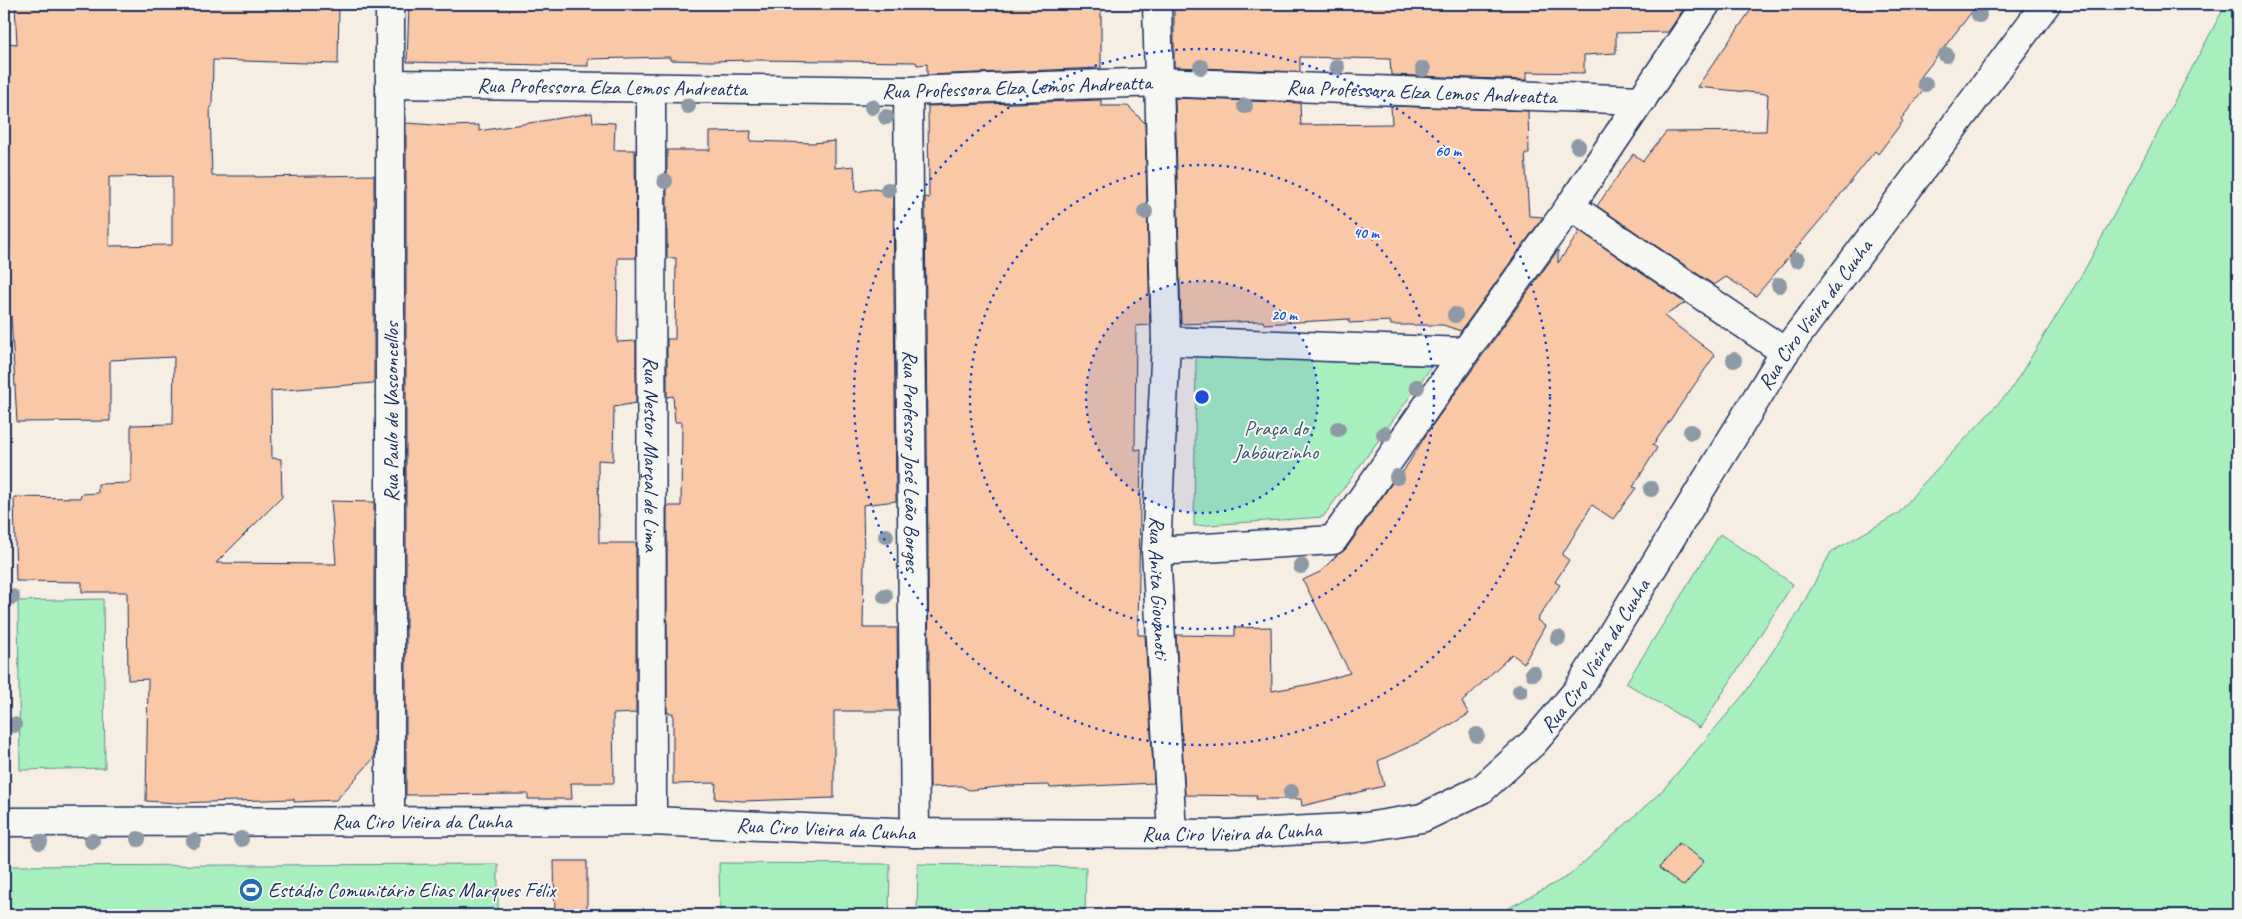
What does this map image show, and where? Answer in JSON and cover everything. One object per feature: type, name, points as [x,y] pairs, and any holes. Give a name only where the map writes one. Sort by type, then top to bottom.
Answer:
[{"type":"street","name":"Rua Paulo de Vasconcellos","points":[[390,4],[390,821]]},
{"type":"street","name":"Rua Anita Giovanoti","points":[[1157,4],[1166,341],[1156,551],[1172,833]]},
{"type":"street","points":[[1156,551],[1334,540],[1465,352],[1570,206],[1706,4]]},
{"type":"street","name":"Rua Ciro Vieira da Cunha","points":[[4,822],[652,821],[915,833],[1229,834],[1366,827],[1422,818],[1482,789],[1534,742],[1576,691],[1785,352],[2046,4]]},
{"type":"street","name":"Rua Professora Elza Lemos Andreatta","points":[[391,84],[908,91],[1160,82],[1642,100]]},
{"type":"street","name":"Rua Nestor Marçal de Lima","points":[[651,88],[652,821]]},
{"type":"street","name":"Rua Professor José Leão Borges","points":[[908,91],[915,833]]},
{"type":"street","points":[[1570,206],[1785,352]]},
{"type":"street","points":[[1166,341],[1465,352]]},
{"type":"green space","points":[[2226,4],[2238,4],[2238,915],[1496,915],[1570,875],[1662,791],[1745,693],[1798,613],[1831,552],[1899,513],[1921,486],[2010,391],[2084,271]]},
{"type":"green space","name":"Praça do Jabôurzinho","points":[[1196,356],[1432,366],[1323,517],[1194,526]]},
{"type":"green space","points":[[1720,534],[1793,584],[1700,728],[1626,683]]},
{"type":"green space","points":[[103,599],[105,768],[20,770],[18,601]]},
{"type":"green space","points":[[719,863],[890,864],[889,915],[720,915]]},
{"type":"green space","name":"Estádio Comunitário Elias Marques Félix","points":[[498,864],[498,915],[4,915],[4,866]]},
{"type":"green space","points":[[918,864],[1086,867],[1085,915],[917,915]]},
{"type":"building","points":[[15,4],[339,4],[338,64],[213,60],[212,107],[210,108],[212,176],[374,175],[374,383],[271,391],[272,458],[281,459],[282,497],[216,563],[336,564],[331,501],[374,502],[374,758],[336,800],[294,802],[294,799],[177,803],[146,801],[148,679],[128,680],[127,592],[82,592],[82,582],[16,581],[14,497],[80,498],[81,494],[98,493],[98,484],[131,483],[131,425],[173,424],[174,357],[110,360],[110,421],[17,422],[11,316],[4,316],[4,244],[10,244],[10,179],[4,179],[4,43],[17,44]],"holes":[[[172,176],[172,245],[109,246],[109,177]]]},
{"type":"building","points":[[409,4],[1101,4],[1101,68],[927,75],[927,64],[917,65],[916,62],[711,61],[670,60],[670,57],[588,59],[588,66],[407,62]]},
{"type":"building","points":[[1174,4],[1687,4],[1668,32],[1616,33],[1616,53],[1584,55],[1584,73],[1527,72],[1527,80],[1391,75],[1390,59],[1300,57],[1300,72],[1174,67]]},
{"type":"building","points":[[1755,4],[1978,4],[1920,78],[1927,86],[1901,119],[1903,121],[1878,154],[1875,151],[1822,218],[1756,296],[1726,277],[1714,285],[1597,206],[1633,154],[1643,161],[1666,132],[1766,131],[1768,94],[1697,87]]},
{"type":"building","points":[[1175,98],[1300,103],[1301,125],[1392,124],[1391,106],[1528,111],[1529,154],[1525,154],[1529,216],[1543,217],[1461,331],[1443,325],[1391,325],[1390,321],[1349,323],[1349,319],[1264,324],[1263,321],[1181,324]]},
{"type":"building","points":[[1101,100],[1101,106],[1128,106],[1145,123],[1150,325],[1136,326],[1135,450],[1141,449],[1138,635],[1145,635],[1154,783],[1050,788],[1049,785],[1008,786],[969,790],[961,786],[930,787],[925,197],[929,198],[928,106]]},
{"type":"building","points":[[592,113],[593,122],[615,123],[614,150],[635,150],[636,258],[618,258],[617,342],[636,341],[636,403],[614,407],[613,461],[598,460],[599,543],[636,543],[636,713],[613,714],[614,783],[571,783],[572,799],[528,799],[528,794],[406,795],[406,123],[449,126],[479,125],[479,131]]},
{"type":"building","points":[[751,131],[750,141],[813,143],[835,141],[835,168],[854,166],[856,192],[873,189],[893,192],[896,501],[863,505],[863,628],[897,628],[898,711],[834,711],[834,798],[743,801],[715,799],[716,783],[673,784],[673,713],[667,713],[667,506],[681,506],[682,422],[675,422],[673,396],[667,397],[667,339],[675,339],[676,258],[667,258],[667,150],[710,150],[710,132]]},
{"type":"building","points":[[1580,231],[1685,303],[1664,316],[1715,355],[1653,445],[1657,448],[1633,487],[1636,488],[1613,519],[1592,505],[1562,555],[1569,560],[1555,582],[1560,585],[1537,620],[1545,626],[1524,663],[1512,654],[1462,702],[1469,714],[1426,739],[1378,761],[1384,786],[1302,806],[1301,799],[1256,799],[1257,796],[1185,795],[1176,635],[1235,636],[1235,628],[1271,627],[1272,691],[1311,684],[1350,673],[1303,580],[1320,572],[1346,549],[1399,473],[1401,475],[1429,430],[1558,250],[1558,263]]},
{"type":"building","points":[[1679,843],[1704,861],[1684,886],[1659,868]]},
{"type":"building","points":[[554,861],[587,861],[587,915],[555,915]]},
{"type":"place","name":"Estádio Comunitário Elias Marques Félix","points":[[251,890]]}]
